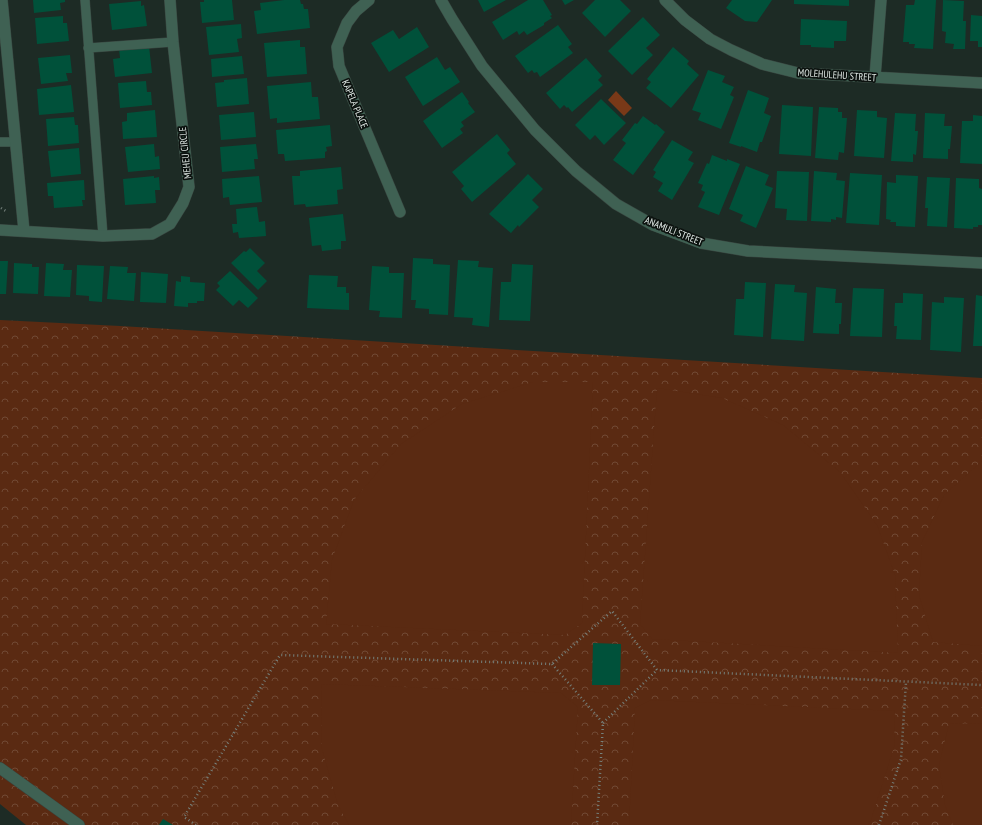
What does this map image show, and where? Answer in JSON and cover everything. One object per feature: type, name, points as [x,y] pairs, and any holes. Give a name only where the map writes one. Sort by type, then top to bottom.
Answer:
[{"type":"street","points":[[2,0],[4,60],[16,142],[24,231]]},
{"type":"street","name":"MEHEU CIRCLE","points":[[0,230],[103,236],[152,234],[170,224],[184,204],[189,187],[173,42],[170,0]]},
{"type":"street","name":"KAPELA PLACE","points":[[369,0],[356,11],[342,35],[338,47],[339,66],[400,212]]},
{"type":"street","name":"ANAMULI STREET","points":[[441,0],[482,66],[535,130],[576,171],[616,204],[653,225],[701,243],[748,251],[982,263]]},
{"type":"street","name":"MOLEHULEHU STREET","points":[[665,0],[684,20],[710,39],[762,64],[798,73],[982,83]]},
{"type":"street","points":[[876,77],[880,0]]},
{"type":"street","points":[[0,768],[79,825]]},
{"type":"lane","points":[[84,0],[103,236]]},
{"type":"lane","points":[[88,48],[173,42]]},
{"type":"lane","points":[[0,142],[16,142]]},
{"type":"path","points":[[1,208],[6,211]]},
{"type":"path","points":[[196,825],[184,817],[280,655],[552,664],[612,611],[658,670]]},
{"type":"path","points":[[552,664],[602,723],[597,825]]},
{"type":"path","points":[[602,723],[658,670],[982,685]]},
{"type":"path","points":[[879,825],[901,759],[906,682]]},
{"type":"green space","points":[[0,320],[982,378],[982,825],[26,825],[0,804]]},
{"type":"green space","points":[[533,382],[593,382],[582,623],[565,635],[326,624],[332,560],[354,500],[401,444],[462,404]]},
{"type":"green space","points":[[657,388],[722,398],[783,425],[840,472],[877,525],[895,575],[898,653],[652,639],[640,624]]},
{"type":"green space","points":[[982,461],[982,646],[933,642],[919,595],[922,542],[944,495]]},
{"type":"green space","points":[[321,684],[561,693],[578,707],[571,825],[349,825],[338,805],[322,749]]},
{"type":"green space","points":[[651,700],[895,711],[894,747],[871,820],[868,825],[629,825],[635,708]]},
{"type":"green space","points":[[982,723],[982,825],[953,825],[945,805],[939,765],[949,724]]},
{"type":"shaded area","points":[[616,91],[632,108],[624,116],[608,100]]},
{"type":"building","points":[[33,0],[65,0],[65,2],[60,3],[61,10],[34,13]]},
{"type":"building","points":[[204,0],[232,0],[234,20],[202,23],[200,2],[204,2]]},
{"type":"building","points":[[300,0],[304,9],[308,9],[310,28],[257,34],[254,11],[261,10],[260,3]]},
{"type":"building","points":[[478,0],[506,0],[484,12]]},
{"type":"building","points":[[528,0],[543,0],[552,15],[550,16],[552,18],[544,23],[544,25],[527,35],[524,31],[519,35],[517,31],[503,40],[492,22]]},
{"type":"building","points":[[562,0],[574,0],[565,5]]},
{"type":"building","points":[[595,0],[620,0],[631,11],[605,37],[582,13]]},
{"type":"building","points":[[732,0],[772,0],[757,22],[745,21],[726,8]]},
{"type":"building","points":[[794,0],[849,0],[849,6],[794,4]]},
{"type":"building","points":[[915,0],[936,0],[933,49],[914,48],[915,44],[903,42],[906,5],[914,5]]},
{"type":"building","points":[[943,0],[964,1],[963,21],[966,21],[965,49],[953,49],[954,44],[945,43],[946,32],[942,31]]},
{"type":"building","points":[[141,1],[141,6],[144,5],[147,26],[112,30],[109,4]]},
{"type":"building","points":[[971,15],[982,16],[982,47],[978,47],[978,41],[970,41]]},
{"type":"building","points":[[63,16],[63,23],[67,23],[69,41],[37,44],[35,18]]},
{"type":"building","points":[[643,17],[660,35],[646,48],[653,55],[632,75],[608,51]]},
{"type":"building","points":[[801,19],[847,21],[846,41],[834,41],[834,48],[800,45]]},
{"type":"building","points":[[241,24],[242,38],[237,39],[239,52],[209,55],[206,27]]},
{"type":"building","points":[[558,25],[572,44],[568,47],[573,53],[540,77],[537,72],[534,73],[532,70],[528,73],[515,56]]},
{"type":"building","points":[[417,27],[429,47],[389,72],[371,43],[393,30],[399,39]]},
{"type":"building","points":[[300,40],[300,47],[305,47],[307,74],[267,77],[264,43]]},
{"type":"building","points":[[149,46],[152,73],[115,77],[113,59],[120,58],[119,49]]},
{"type":"building","points":[[673,47],[689,61],[687,64],[699,75],[671,108],[646,88],[651,82],[647,79]]},
{"type":"building","points":[[70,55],[72,73],[66,73],[68,81],[41,84],[38,58]]},
{"type":"building","points":[[242,56],[244,74],[212,77],[211,59]]},
{"type":"building","points":[[437,57],[445,70],[450,67],[460,82],[423,106],[405,77]]},
{"type":"building","points":[[586,58],[602,76],[598,80],[603,85],[572,112],[564,105],[560,109],[546,93]]},
{"type":"building","points":[[708,70],[725,76],[722,82],[734,87],[730,95],[734,97],[721,129],[698,120],[701,113],[692,110]]},
{"type":"building","points":[[247,78],[249,104],[217,107],[215,83],[224,82],[224,80]]},
{"type":"building","points":[[146,81],[147,92],[151,92],[152,105],[120,108],[118,83]]},
{"type":"building","points":[[311,82],[312,97],[318,97],[320,119],[277,123],[277,118],[270,119],[267,86]]},
{"type":"building","points":[[71,85],[74,112],[39,115],[37,89]]},
{"type":"building","points":[[748,90],[769,98],[764,113],[771,116],[757,152],[729,143]]},
{"type":"building","points":[[462,92],[475,112],[461,122],[464,126],[460,129],[463,133],[442,148],[423,121]]},
{"type":"building","points":[[601,99],[626,123],[604,145],[595,135],[590,140],[575,125]]},
{"type":"building","points":[[782,105],[813,107],[811,156],[779,154]]},
{"type":"building","points":[[819,107],[838,108],[838,112],[842,112],[842,118],[847,118],[844,153],[839,152],[838,160],[815,158]]},
{"type":"building","points":[[155,110],[157,137],[123,139],[122,122],[127,121],[127,113]]},
{"type":"building","points":[[857,110],[877,111],[877,117],[887,118],[884,158],[854,156]]},
{"type":"building","points":[[254,112],[256,137],[221,140],[219,115]]},
{"type":"building","points":[[895,113],[916,114],[915,131],[918,131],[916,155],[913,154],[913,162],[891,161]]},
{"type":"building","points":[[925,113],[945,114],[944,126],[952,126],[950,149],[948,149],[948,159],[923,158]]},
{"type":"building","points":[[973,115],[982,116],[982,164],[960,163],[962,121],[973,121]]},
{"type":"building","points":[[643,116],[665,132],[633,175],[613,160],[626,143],[622,140],[635,123],[637,124]]},
{"type":"building","points":[[74,117],[75,125],[78,125],[79,143],[48,146],[46,119]]},
{"type":"building","points":[[330,125],[332,146],[326,147],[327,151],[325,152],[325,158],[285,161],[284,154],[278,154],[276,130]]},
{"type":"building","points":[[497,134],[510,150],[507,153],[516,164],[472,202],[461,189],[464,186],[452,172]]},
{"type":"building","points":[[672,140],[693,152],[688,160],[694,163],[672,200],[658,191],[663,183],[653,177],[656,172],[653,170]]},
{"type":"building","points":[[154,144],[155,157],[159,156],[160,169],[128,172],[125,147]]},
{"type":"building","points":[[256,144],[258,159],[254,159],[255,169],[222,172],[220,147]]},
{"type":"building","points":[[79,148],[81,174],[51,177],[48,151]]},
{"type":"building","points":[[712,155],[740,164],[719,215],[698,207],[705,192],[701,190],[703,185],[698,183],[707,163],[709,164]]},
{"type":"building","points":[[746,166],[769,175],[765,185],[773,188],[756,228],[740,221],[743,215],[729,209]]},
{"type":"building","points":[[341,167],[343,189],[337,190],[338,204],[306,207],[305,204],[294,205],[292,176],[300,176],[300,171]]},
{"type":"building","points":[[777,171],[809,172],[807,221],[786,220],[787,209],[775,208]]},
{"type":"building","points":[[814,171],[837,173],[836,180],[845,181],[842,218],[836,217],[836,220],[831,219],[831,222],[811,221]]},
{"type":"building","points":[[850,173],[882,175],[879,225],[846,223]]},
{"type":"building","points":[[528,174],[543,189],[532,200],[539,207],[511,233],[489,214]]},
{"type":"building","points":[[896,175],[918,176],[915,227],[896,226],[896,222],[890,222],[891,220],[886,219],[887,182],[896,183]]},
{"type":"building","points":[[154,176],[154,178],[159,177],[160,190],[155,190],[156,203],[125,205],[123,179]]},
{"type":"building","points":[[259,176],[262,202],[230,205],[229,197],[223,198],[222,179]]},
{"type":"building","points":[[927,177],[950,178],[947,227],[927,226],[928,208],[925,208]]},
{"type":"building","points":[[956,178],[979,179],[979,188],[982,189],[982,225],[973,227],[973,229],[954,228]]},
{"type":"building","points":[[84,180],[85,200],[82,200],[83,206],[54,208],[53,196],[48,196],[47,183]]},
{"type":"building","points":[[257,207],[259,222],[265,221],[266,236],[239,238],[238,232],[233,233],[232,224],[237,224],[236,209]]},
{"type":"building","points":[[343,214],[346,241],[341,241],[341,249],[322,251],[321,245],[312,246],[309,218]]},
{"type":"building","points":[[250,248],[265,263],[257,271],[267,281],[258,290],[231,263],[244,251],[246,252]]},
{"type":"building","points":[[413,258],[433,259],[433,264],[450,265],[448,315],[429,314],[429,309],[415,308],[416,300],[411,300]]},
{"type":"building","points":[[458,260],[479,261],[478,267],[493,268],[489,327],[472,325],[473,318],[454,317]]},
{"type":"building","points":[[0,261],[8,261],[6,294],[0,294]]},
{"type":"building","points":[[14,263],[32,264],[32,267],[39,267],[38,294],[13,293]]},
{"type":"building","points":[[46,263],[64,264],[63,270],[72,270],[70,297],[44,296]]},
{"type":"building","points":[[512,264],[533,265],[530,321],[499,320],[501,282],[511,282]]},
{"type":"building","points":[[77,265],[104,266],[102,302],[89,301],[89,296],[76,295]]},
{"type":"building","points":[[110,266],[128,267],[127,273],[136,273],[134,301],[107,299]]},
{"type":"building","points":[[372,266],[389,267],[389,273],[404,273],[402,318],[379,317],[380,311],[369,310]]},
{"type":"building","points":[[230,271],[258,298],[248,308],[239,300],[233,306],[216,290],[220,286],[217,283]]},
{"type":"building","points":[[141,272],[168,274],[166,303],[140,302]]},
{"type":"building","points":[[309,275],[338,276],[337,287],[346,287],[346,293],[349,293],[349,310],[307,308]]},
{"type":"building","points":[[181,276],[190,277],[190,282],[205,283],[204,301],[188,303],[188,307],[174,306],[176,281],[181,282]]},
{"type":"building","points":[[745,282],[766,283],[763,337],[734,335],[736,299],[744,299]]},
{"type":"building","points":[[775,284],[795,285],[794,292],[807,293],[804,341],[771,339]]},
{"type":"building","points":[[816,287],[836,289],[835,303],[842,303],[839,334],[813,333]]},
{"type":"building","points":[[853,288],[884,289],[882,337],[850,336]]},
{"type":"building","points":[[903,293],[923,294],[921,340],[896,339],[897,326],[894,326],[895,303],[903,303]]},
{"type":"building","points":[[976,295],[982,296],[982,346],[973,346]]},
{"type":"building","points":[[944,297],[964,298],[961,352],[930,350],[932,302],[944,303]]},
{"type":"building","points":[[593,643],[621,644],[620,685],[592,685]]},
{"type":"building","points":[[163,819],[173,825],[159,825]]}]
